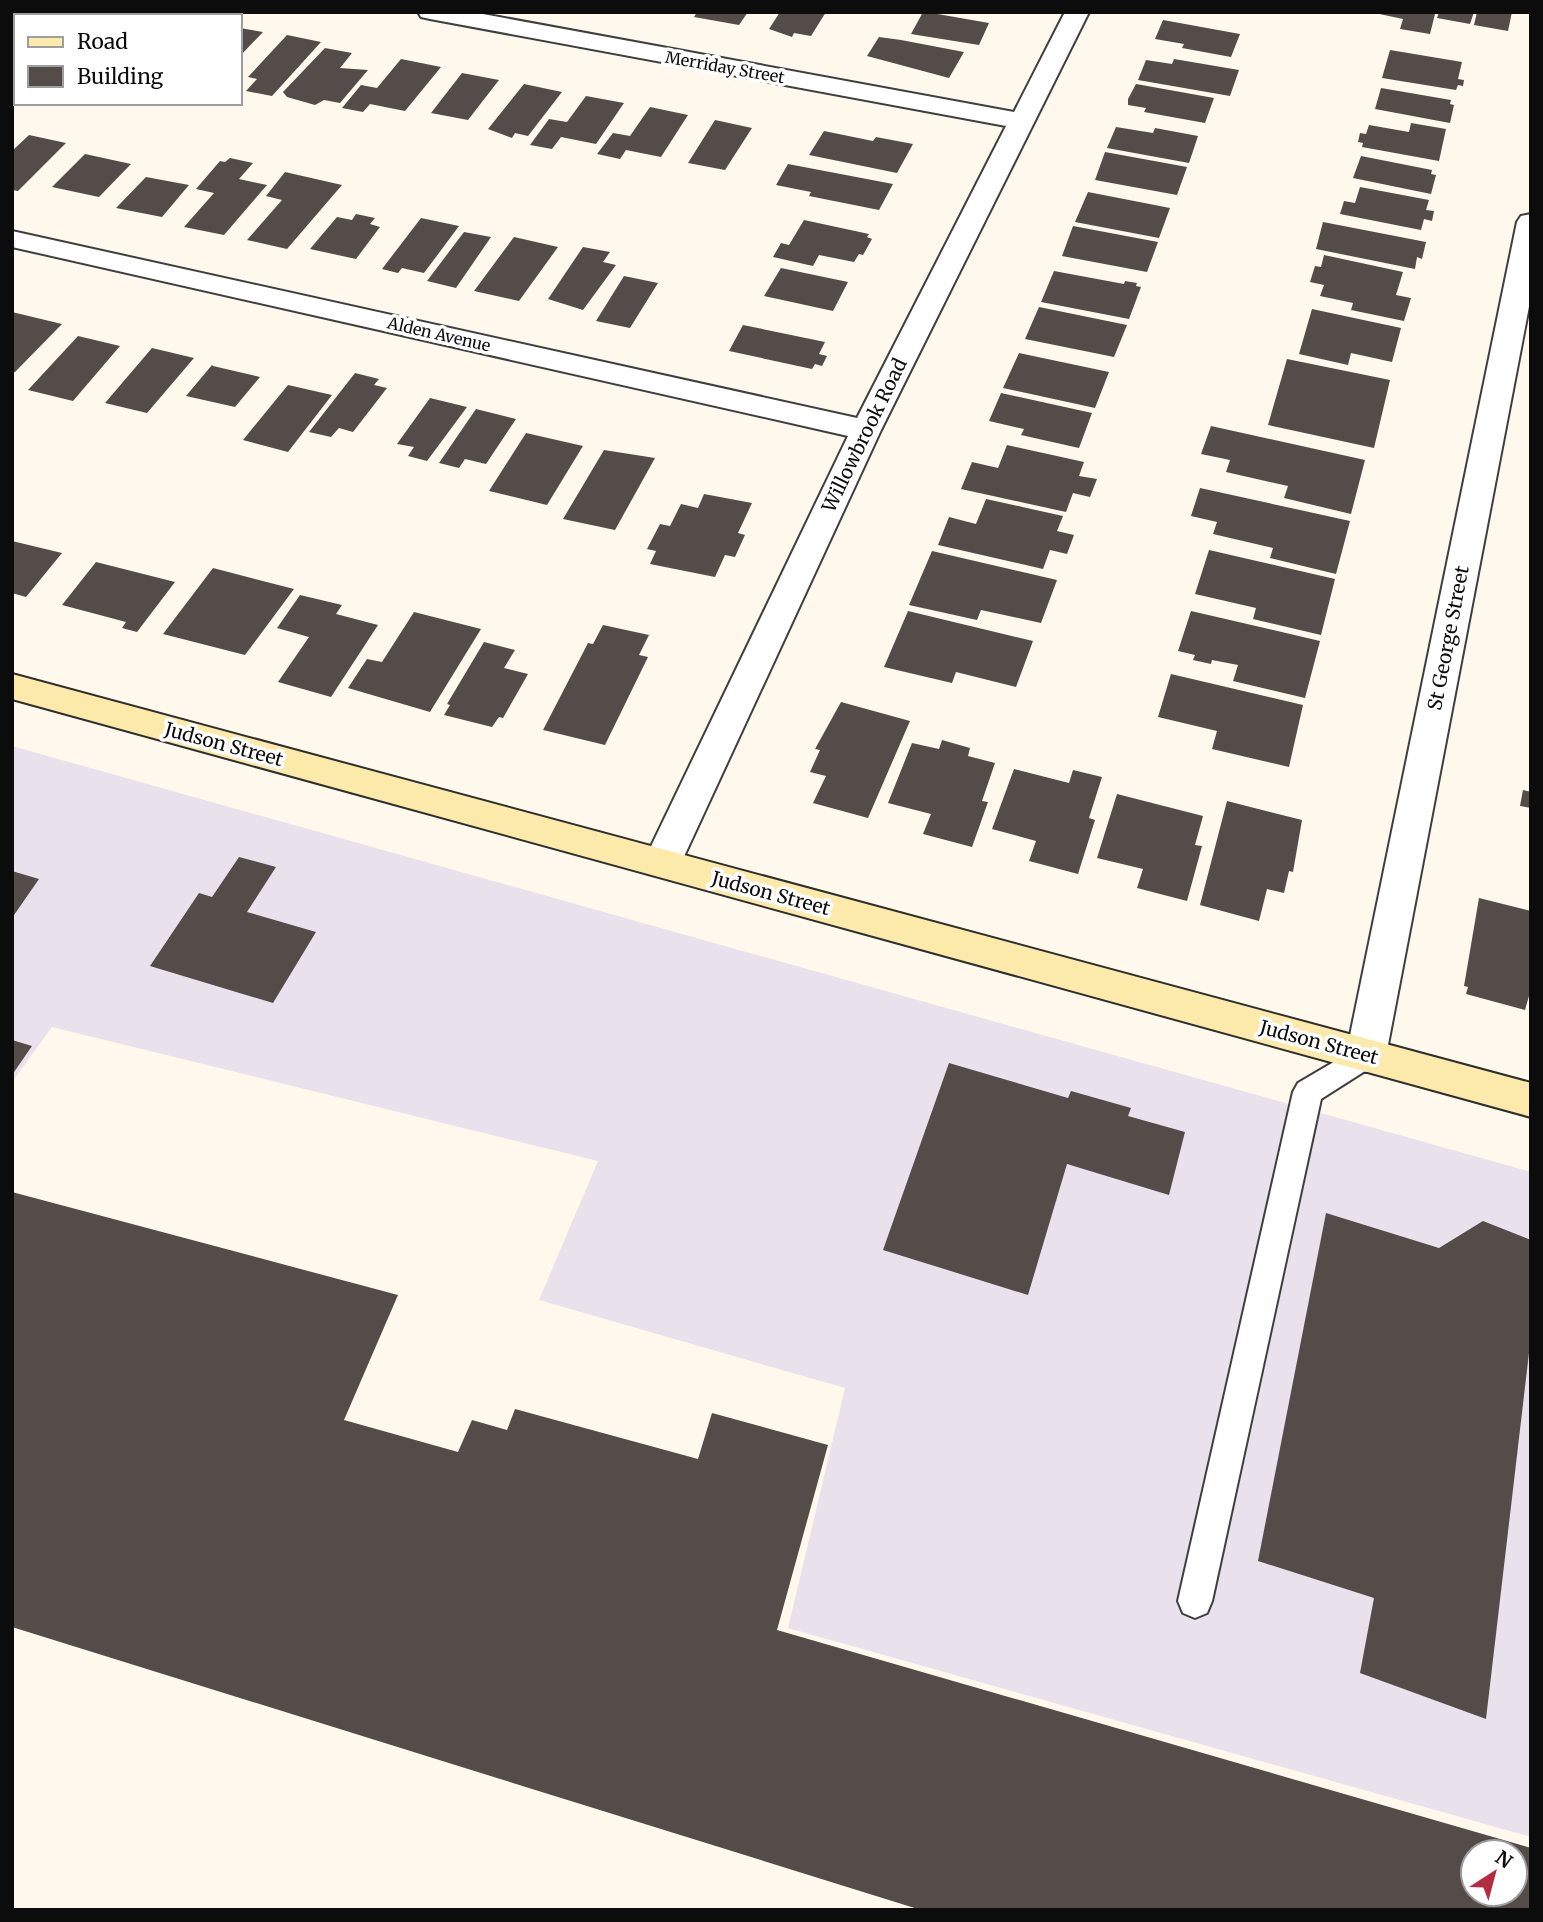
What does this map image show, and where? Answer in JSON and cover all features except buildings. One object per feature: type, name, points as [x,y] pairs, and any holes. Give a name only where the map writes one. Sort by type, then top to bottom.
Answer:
[{"type":"street","name":"Merriday Street","points":[[430,12],[1021,121]]},
{"type":"street","name":"Willowbrook Road","points":[[662,863],[866,430],[1077,12]]},
{"type":"street","name":"St George Street","points":[[1366,1055],[1531,222]]},
{"type":"street","name":"Alden Avenue","points":[[12,239],[866,430]]},
{"type":"street","name":"Judson Street","points":[[12,686],[1531,1100]]},
{"type":"lane","points":[[1195,1601],[1308,1092],[1366,1055]]},
{"type":"shaded area","points":[[12,746],[1531,1172],[1531,1837],[788,1628],[845,1388],[539,1300],[598,1161],[52,1027],[12,1082]]}]
